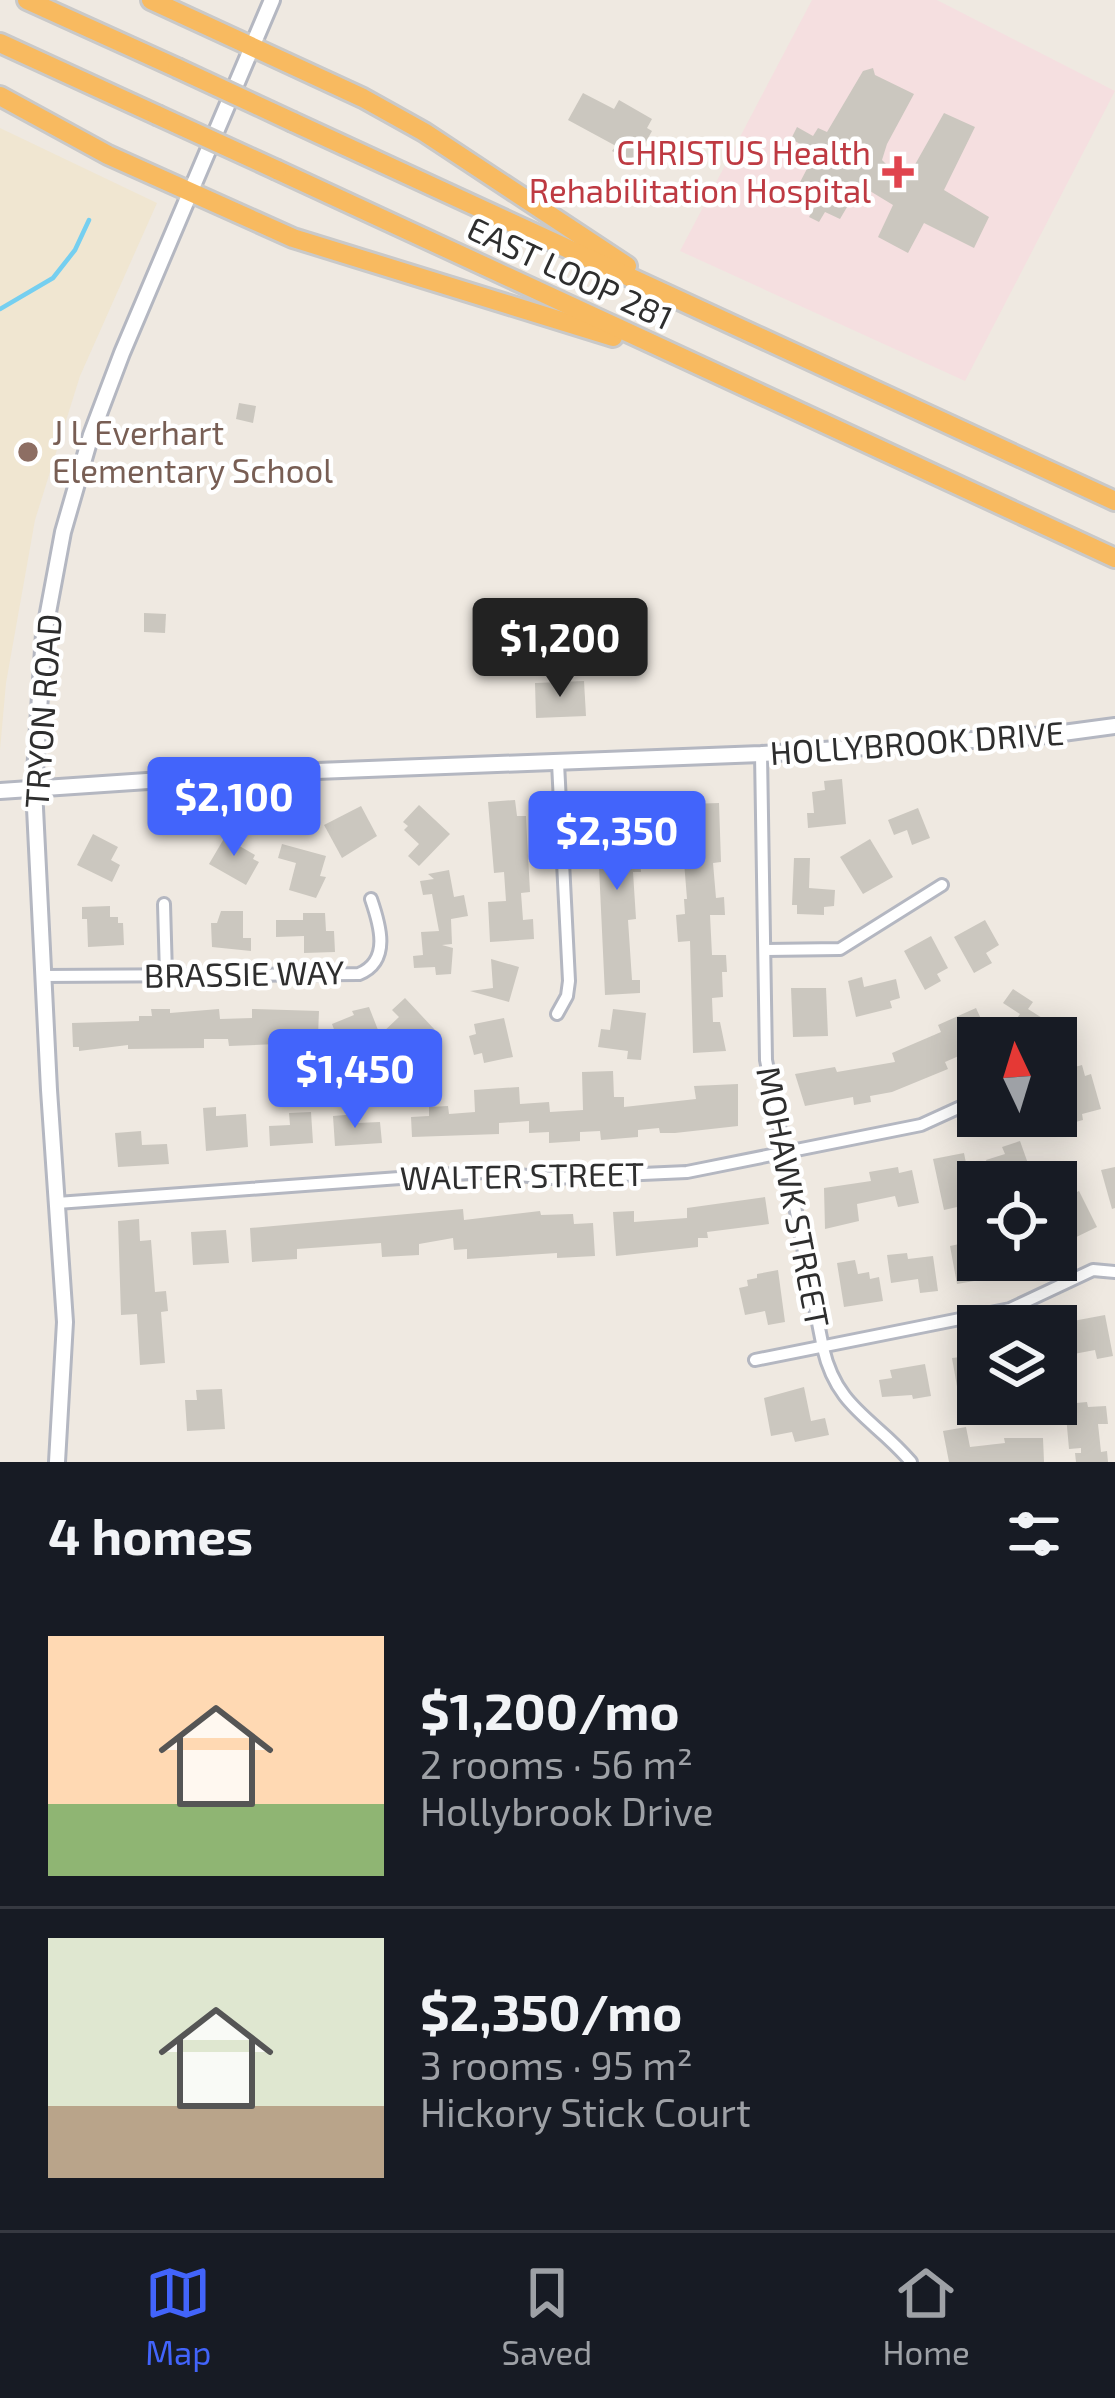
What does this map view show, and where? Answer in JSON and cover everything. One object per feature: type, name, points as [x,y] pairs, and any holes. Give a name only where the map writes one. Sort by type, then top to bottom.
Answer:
[{"type":"highway","name":"EAST LOOP 281","points":[[27,0],[1115,501]]},
{"type":"highway","points":[[151,0],[363,98],[692,307]]},
{"type":"highway","name":"EAST LOOP 281","points":[[0,43],[1115,558]]},
{"type":"highway","points":[[0,97],[192,194],[343,256],[676,355]]},
{"type":"street","name":"TRYON ROAD","points":[[57,1462],[65,1334],[34,788],[44,634],[72,497],[114,372],[272,0]]},
{"type":"street","name":"HOLLYBROOK DRIVE","points":[[0,790],[265,773],[761,754],[1048,735],[1115,726]]},
{"type":"street","name":"MOHAWK STREET","points":[[761,754],[766,1060],[823,1348],[831,1376],[846,1402],[911,1462]]},
{"type":"street","points":[[557,1014],[569,981],[558,764]]},
{"type":"street","points":[[766,950],[844,948],[942,885]]},
{"type":"street","name":"BRASSIE WAY","points":[[43,976],[364,972],[380,952],[371,899]]},
{"type":"street","points":[[164,904],[166,975]]},
{"type":"street","name":"WALTER STREET","points":[[57,1202],[482,1172],[553,1178],[679,1173],[921,1126],[957,1109]]},
{"type":"street","points":[[755,1360],[1017,1307],[1093,1270],[1115,1273]]},
{"type":"shaded area","name":"CHRISTUS Health Rehabilitation Hospital","points":[[812,0],[937,0],[1115,91],[965,381],[680,251]]},
{"type":"shaded area","name":"J L Everhart Elementary School","points":[[0,128],[157,203],[80,376],[35,520],[6,683],[0,750]]},
{"type":"building","points":[[873,68],[875,75],[914,94],[882,160],[908,177],[944,113],[975,127],[944,190],[989,217],[974,248],[924,223],[908,253],[878,237],[893,205],[865,188],[856,205],[850,202],[840,219],[825,212],[819,222],[809,217],[819,199],[797,188],[810,163],[801,157],[806,147],[791,139],[797,127],[813,136],[818,128],[827,132],[863,71]]},
{"type":"building","points":[[583,93],[614,109],[619,100],[652,119],[647,128],[652,131],[634,163],[612,151],[616,146],[568,120]]},
{"type":"building","points":[[239,403],[256,406],[253,423],[236,419]]},
{"type":"building","points":[[144,613],[166,614],[165,633],[144,632]]},
{"type":"building","points":[[584,681],[586,716],[536,718],[535,683]]},
{"type":"building","points":[[842,779],[846,824],[808,828],[807,813],[814,813],[812,792],[825,790],[824,781]]},
{"type":"building","points":[[688,796],[689,804],[719,803],[721,862],[713,863],[716,898],[724,897],[725,915],[710,915],[712,955],[726,955],[727,972],[722,972],[723,997],[712,998],[713,1022],[720,1022],[726,1051],[693,1053],[690,941],[678,942],[676,915],[685,914],[687,899],[685,814],[672,814],[671,797]]},
{"type":"building","points":[[515,800],[517,816],[526,816],[530,892],[521,893],[523,920],[533,919],[534,939],[490,942],[488,902],[506,901],[504,872],[494,873],[488,802]]},
{"type":"building","points":[[634,800],[632,860],[640,859],[641,872],[633,872],[636,919],[628,920],[632,980],[640,980],[640,993],[605,995],[596,803]]},
{"type":"building","points":[[419,805],[450,834],[419,866],[408,856],[419,844],[404,830],[408,826],[403,822]]},
{"type":"building","points":[[361,806],[377,836],[342,858],[324,825]]},
{"type":"building","points":[[918,808],[930,838],[912,845],[907,830],[894,835],[888,820]]},
{"type":"building","points":[[229,830],[240,836],[236,844],[259,862],[246,885],[209,864]]},
{"type":"building","points":[[93,834],[118,847],[111,860],[120,865],[112,882],[77,865]]},
{"type":"building","points":[[870,839],[893,877],[863,894],[840,857]]},
{"type":"building","points":[[282,844],[326,856],[320,876],[326,877],[316,898],[289,890],[296,863],[278,858]]},
{"type":"building","points":[[794,858],[810,858],[809,888],[835,890],[834,906],[824,907],[824,915],[797,914],[797,905],[792,905]]},
{"type":"building","points":[[449,870],[454,897],[464,895],[468,916],[451,919],[452,944],[442,945],[453,948],[451,974],[436,975],[435,967],[414,968],[413,956],[423,955],[421,932],[439,931],[432,894],[423,895],[420,881],[434,879],[428,874]]},
{"type":"building","points":[[110,906],[110,917],[123,923],[124,945],[88,947],[82,907]]},
{"type":"building","points":[[221,911],[243,911],[243,938],[251,938],[251,951],[212,947],[211,923],[217,923]]},
{"type":"building","points":[[303,913],[325,913],[326,931],[334,931],[335,952],[304,953],[304,936],[276,937],[276,920],[303,920]]},
{"type":"building","points":[[985,920],[999,945],[986,953],[992,963],[974,973],[954,937]]},
{"type":"building","points":[[931,936],[948,968],[937,974],[941,981],[925,990],[904,951]]},
{"type":"building","points":[[491,959],[519,967],[509,1002],[470,991],[493,988]]},
{"type":"building","points":[[862,977],[864,987],[896,979],[900,998],[890,1001],[892,1008],[856,1017],[848,981]]},
{"type":"building","points":[[791,988],[826,988],[828,1036],[793,1037]]},
{"type":"building","points":[[1013,989],[1033,1002],[1028,1009],[1041,1017],[1018,1017],[1020,1014],[1003,1003]]},
{"type":"building","points":[[405,998],[435,1030],[409,1055],[394,1039],[346,1061],[332,1024],[369,1007],[380,1035],[399,1017],[392,1010]]},
{"type":"building","points":[[976,1008],[980,1017],[957,1017],[957,1057],[945,1062],[948,1069],[870,1096],[871,1102],[854,1105],[853,1097],[805,1106],[795,1074],[895,1062],[892,1053],[941,1032],[938,1025]]},
{"type":"building","points":[[151,1009],[170,1009],[170,1013],[219,1009],[220,1019],[252,1018],[252,1009],[319,1011],[318,1036],[313,1036],[313,1045],[288,1044],[288,1048],[277,1048],[277,1044],[229,1046],[228,1039],[204,1039],[204,1048],[128,1049],[128,1045],[79,1051],[73,1047],[72,1023],[139,1021],[139,1016],[152,1016]]},
{"type":"building","points":[[613,1009],[646,1013],[641,1060],[627,1059],[628,1051],[598,1047],[601,1029],[610,1030]]},
{"type":"building","points":[[504,1018],[513,1057],[484,1063],[482,1053],[474,1055],[469,1036],[476,1034],[474,1024]]},
{"type":"building","points":[[1082,1065],[1085,1076],[1091,1074],[1101,1109],[1082,1114],[1083,1120],[1077,1122],[1077,1066]]},
{"type":"building","points":[[613,1071],[614,1097],[624,1097],[624,1107],[696,1099],[694,1086],[738,1084],[738,1126],[675,1133],[660,1133],[659,1128],[638,1130],[638,1137],[601,1140],[600,1131],[580,1132],[580,1141],[549,1143],[549,1132],[529,1133],[529,1121],[499,1123],[499,1134],[412,1137],[411,1117],[429,1116],[429,1107],[448,1106],[449,1114],[475,1112],[474,1090],[519,1087],[520,1104],[549,1102],[550,1112],[583,1110],[582,1072]]},
{"type":"building","points":[[216,1107],[216,1116],[246,1114],[248,1147],[206,1151],[203,1108]]},
{"type":"building","points":[[311,1112],[313,1143],[270,1146],[269,1126],[290,1125],[289,1113]]},
{"type":"building","points":[[357,1114],[357,1123],[380,1122],[382,1143],[335,1146],[333,1116]]},
{"type":"building","points":[[141,1131],[142,1145],[167,1144],[169,1164],[118,1167],[115,1133]]},
{"type":"building","points":[[1020,1141],[1027,1161],[986,1161],[1005,1154],[1002,1147]]},
{"type":"building","points":[[964,1153],[966,1161],[957,1161],[957,1207],[944,1210],[933,1159]]},
{"type":"building","points":[[898,1167],[899,1173],[912,1170],[919,1203],[898,1207],[895,1196],[857,1204],[859,1221],[825,1229],[824,1188],[871,1181],[869,1172]]},
{"type":"building","points":[[1115,1167],[1115,1208],[1112,1209],[1101,1170]]},
{"type":"building","points":[[1077,1192],[1097,1227],[1077,1237]]},
{"type":"building","points":[[765,1197],[769,1224],[707,1232],[708,1238],[698,1238],[698,1247],[616,1256],[613,1212],[634,1211],[634,1222],[687,1218],[687,1208]]},
{"type":"building","points":[[463,1209],[464,1220],[540,1211],[541,1215],[573,1214],[574,1224],[593,1223],[595,1256],[557,1258],[557,1253],[467,1259],[467,1249],[454,1250],[453,1238],[419,1244],[419,1255],[382,1257],[381,1243],[297,1249],[297,1259],[252,1262],[250,1228]]},
{"type":"building","points":[[139,1219],[140,1241],[151,1240],[155,1292],[166,1291],[168,1311],[161,1312],[165,1363],[140,1365],[137,1314],[121,1315],[118,1221]]},
{"type":"building","points":[[226,1230],[229,1263],[193,1265],[191,1232]]},
{"type":"building","points":[[957,1244],[957,1281],[974,1281],[957,1284],[950,1246]]},
{"type":"building","points":[[907,1253],[908,1259],[933,1256],[938,1291],[920,1293],[918,1279],[891,1283],[887,1255]]},
{"type":"building","points":[[855,1260],[858,1274],[879,1277],[883,1301],[844,1307],[837,1263]]},
{"type":"building","points":[[778,1270],[785,1322],[768,1325],[765,1311],[745,1315],[739,1288],[748,1286],[747,1280],[757,1274]]},
{"type":"building","points":[[1105,1315],[1113,1356],[1097,1359],[1095,1350],[1077,1353],[1077,1320]]},
{"type":"building","points":[[925,1364],[931,1396],[882,1397],[879,1380],[892,1378],[890,1370]]},
{"type":"building","points":[[804,1387],[811,1421],[825,1418],[829,1435],[795,1442],[792,1432],[771,1436],[764,1398]]},
{"type":"building","points":[[222,1389],[225,1429],[187,1431],[185,1400],[197,1400],[196,1390]]},
{"type":"building","points":[[1077,1403],[1106,1406],[1108,1424],[1098,1424],[1101,1452],[1107,1451],[1108,1462],[1076,1462],[1075,1453],[1081,1453],[1081,1448],[1069,1449],[1067,1425],[1077,1425]]},
{"type":"building","points":[[966,1427],[970,1447],[1005,1443],[1004,1438],[1043,1438],[1044,1462],[949,1462],[943,1431]]},
{"type":"waterway","points":[[0,309],[53,278],[75,250],[89,220]]},
{"type":"place","name":"CHRISTUS Health Rehabilitation Hospital","points":[[898,172]]},
{"type":"place","name":"J L Everhart Elementary School","points":[[28,452]]}]
